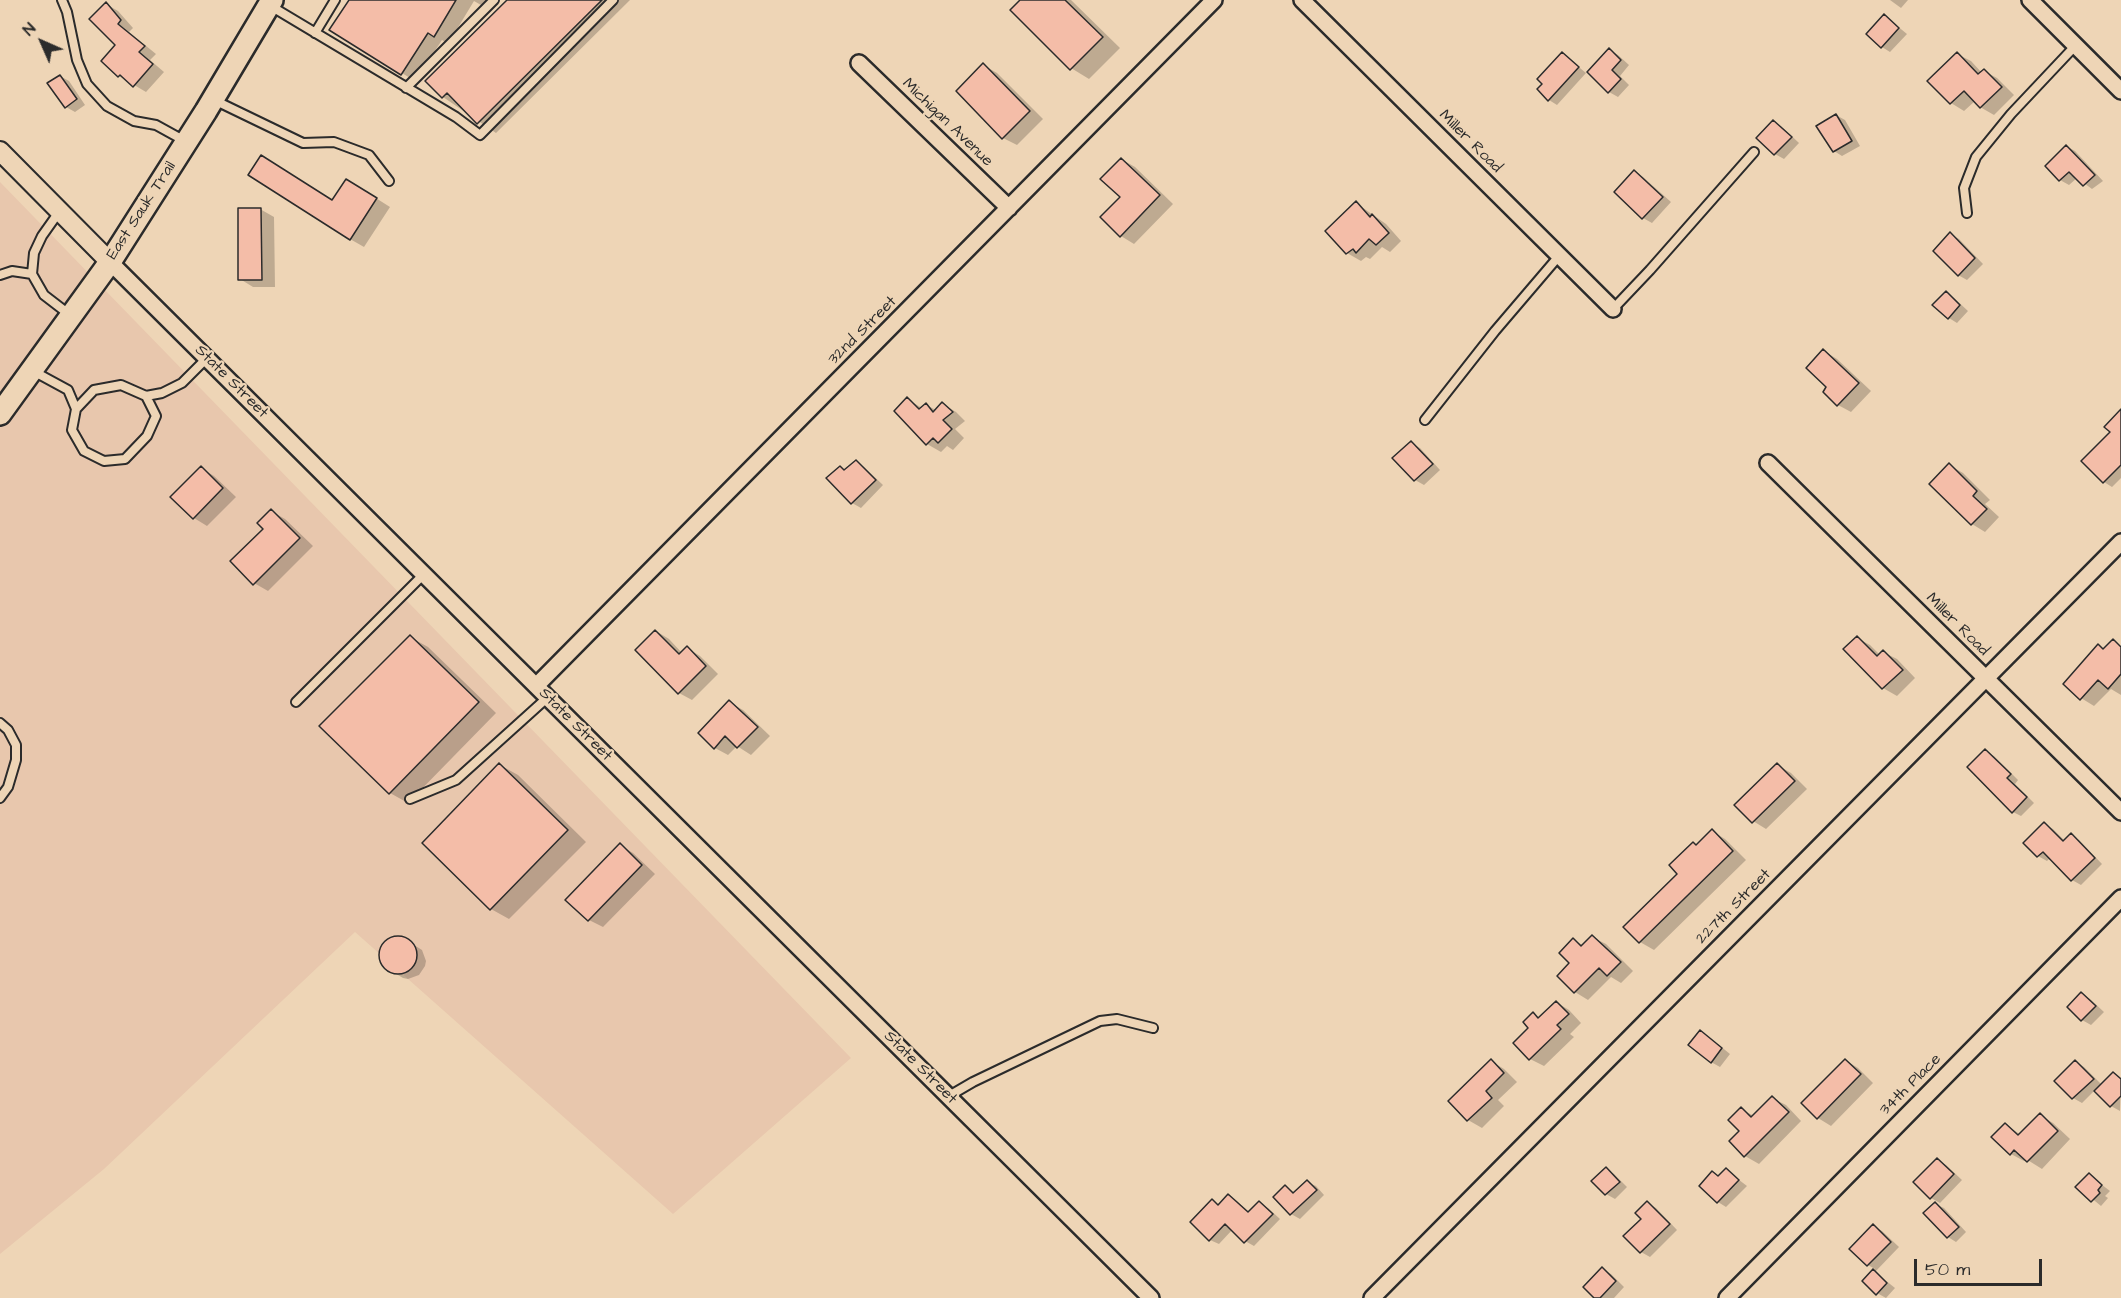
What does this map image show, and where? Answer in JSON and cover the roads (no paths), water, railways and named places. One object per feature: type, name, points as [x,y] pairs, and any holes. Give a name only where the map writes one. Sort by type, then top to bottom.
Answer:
[{"type":"main road","name":"East Sauk Trail","points":[[0,414],[110,262],[187,142],[270,2]]},
{"type":"street","name":"32nd Street","points":[[536,686],[1214,0]]},
{"type":"street","name":"Miller Road","points":[[1302,0],[1613,309]]},
{"type":"street","points":[[2030,0],[2121,91]]},
{"type":"street","name":"Michigan Avenue","points":[[859,63],[1009,208]]},
{"type":"street","name":"State Street","points":[[0,151],[1151,1298]]},
{"type":"street","name":"Miller Road","points":[[1768,463],[2121,812]]},
{"type":"street","name":"227th Street","points":[[1372,1298],[2121,542]]},
{"type":"street","name":"34th Place","points":[[1727,1298],[2121,898]]},
{"type":"lane","points":[[62,0],[67,12],[77,60],[87,84],[107,106],[134,121],[156,125],[187,142]]},
{"type":"lane","points":[[315,33],[335,0]]},
{"type":"lane","points":[[406,88],[494,0]]},
{"type":"lane","points":[[270,2],[315,33],[480,135],[613,0]]},
{"type":"lane","points":[[1967,213],[1964,188],[1976,157],[2011,114],[2076,45]]},
{"type":"lane","points":[[213,99],[303,143],[334,142],[369,155],[388,181]]},
{"type":"lane","points":[[1613,309],[1754,152]]},
{"type":"lane","points":[[60,211],[42,236],[34,253],[32,274],[44,295],[71,316]]},
{"type":"lane","points":[[1425,420],[1559,256]]},
{"type":"lane","points":[[0,275],[12,271],[32,274]]},
{"type":"lane","points":[[146,396],[156,416],[147,436],[125,459],[104,461],[84,451],[72,430],[76,409],[94,390],[121,385],[146,396],[162,393],[182,383],[207,358]]},
{"type":"lane","points":[[32,370],[68,390],[76,409]]},
{"type":"lane","points":[[296,702],[424,574]]},
{"type":"lane","points":[[410,799],[456,780],[548,697]]},
{"type":"lane","points":[[0,723],[8,730],[16,746],[16,760],[8,787],[0,798]]},
{"type":"lane","points":[[949,1096],[973,1082],[1100,1021],[1117,1019],[1153,1028]]}]
